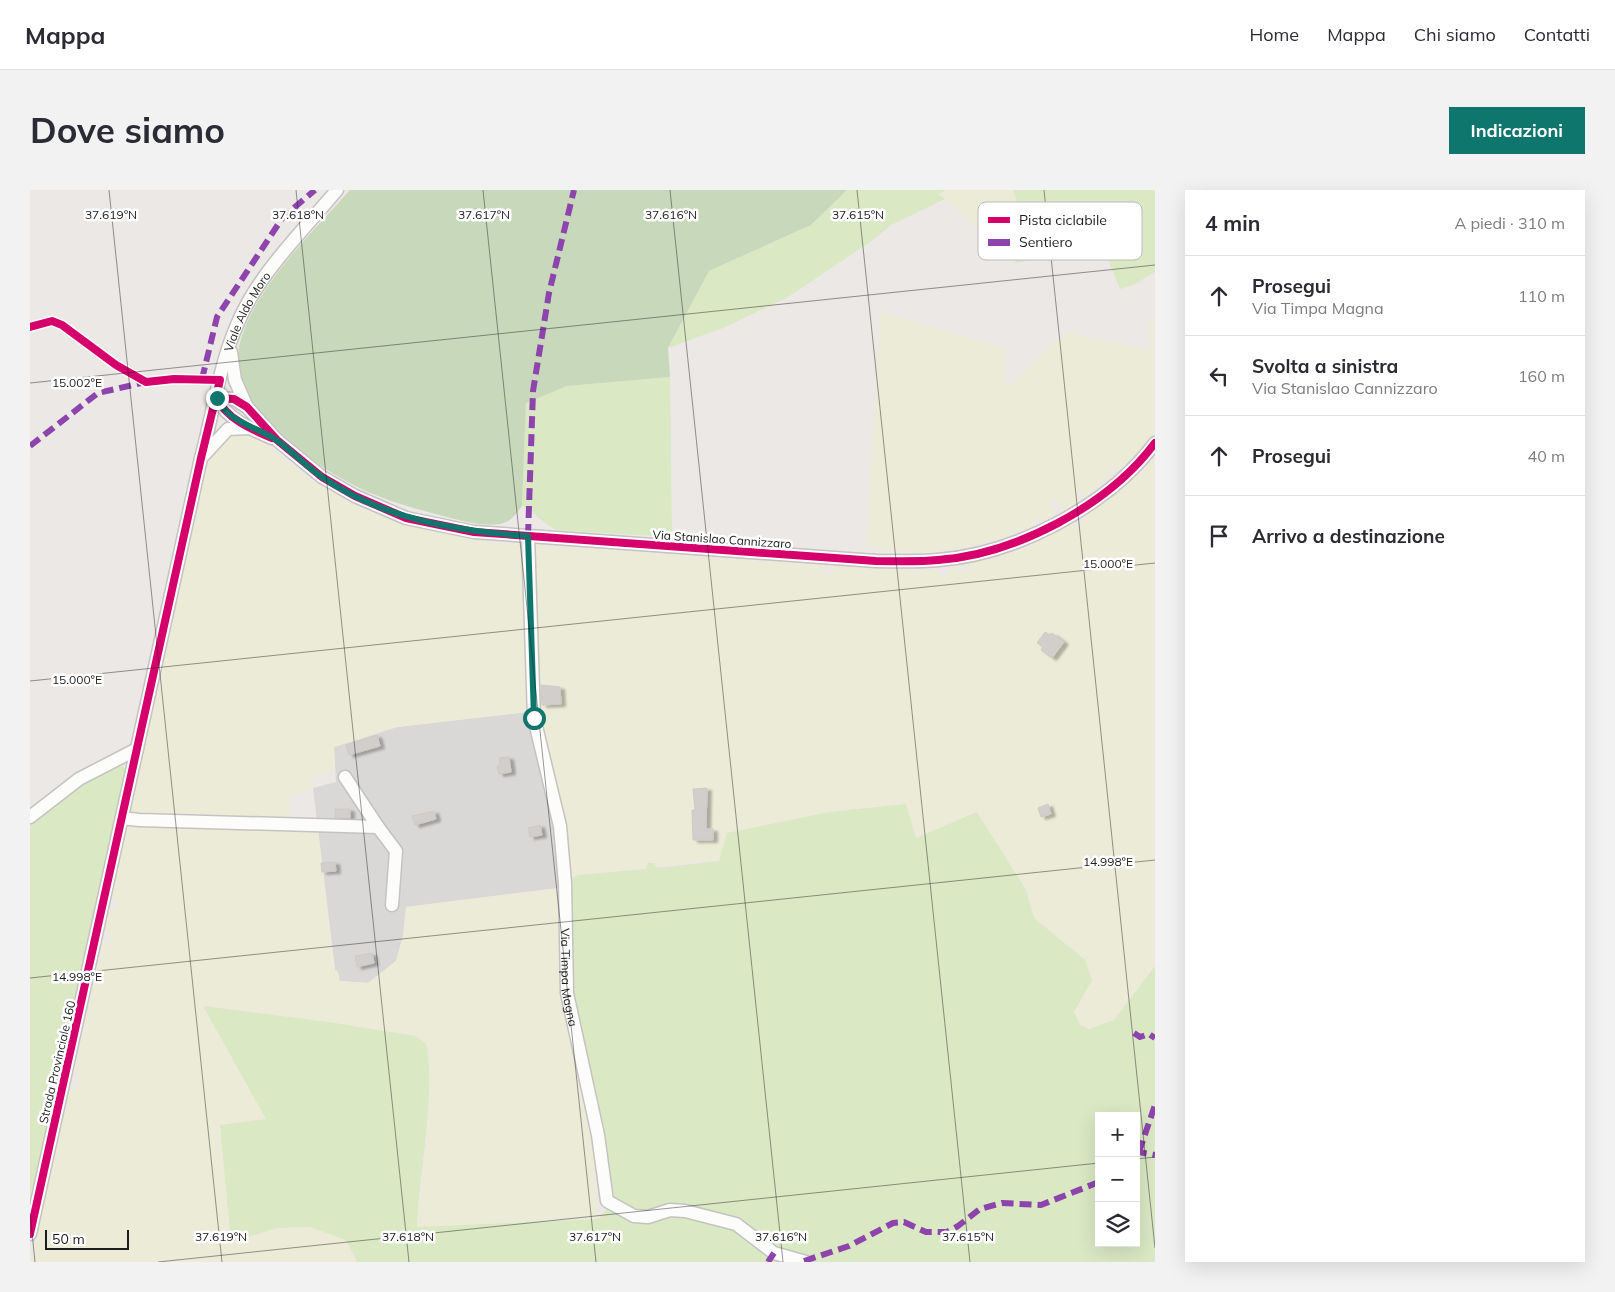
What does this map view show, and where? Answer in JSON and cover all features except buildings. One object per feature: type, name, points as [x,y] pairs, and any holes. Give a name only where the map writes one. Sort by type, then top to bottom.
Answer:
[{"type":"street","name":"Viale Aldo Moro","points":[[138,749],[201,458],[237,324],[261,282],[337,190]]},
{"type":"street","points":[[230,345],[235,380],[246,407]]},
{"type":"street","points":[[217,398],[234,399],[246,407],[276,440],[249,428],[220,406],[217,398]]},
{"type":"street","points":[[201,458],[228,429],[249,428]]},
{"type":"street","name":"Via Stanislao Cannizzaro","points":[[276,440],[322,477],[355,496],[406,518],[474,532],[876,561],[939,560],[1006,546],[1058,523],[1105,491],[1127,473],[1155,443]]},
{"type":"street","name":"Via Timpa Magna","points":[[528,536],[534,718],[560,826],[567,932],[568,992],[598,1135],[607,1201],[634,1216],[648,1217],[670,1210],[685,1211],[736,1224],[774,1253],[806,1262]]},
{"type":"street","points":[[30,817],[79,779],[138,749]]},
{"type":"street","name":"Strada Provinciale 160","points":[[30,1234],[138,749]]},
{"type":"street","points":[[345,778],[396,851],[392,905]]},
{"type":"street","points":[[122,818],[378,827]]},
{"type":"shaded area","points":[[528,712],[553,824],[559,888],[406,907],[403,936],[396,961],[368,983],[339,981],[338,972],[335,970],[313,788],[336,782],[334,747],[397,727]]},
{"type":"green space","points":[[350,190],[847,190],[811,225],[709,271],[668,348],[670,377],[567,386],[526,403],[522,506],[508,521],[500,524],[485,525],[397,503],[368,492],[327,470],[283,437],[263,417],[248,396],[239,375],[238,353],[244,331],[267,287],[300,245]]},
{"type":"green space","points":[[847,190],[945,190],[939,194],[945,199],[891,225],[873,240],[788,297],[723,328],[668,348],[709,271],[811,225]]},
{"type":"green space","points":[[946,190],[1013,190],[1017,202],[978,202],[978,229],[939,194]]},
{"type":"green space","points":[[1013,190],[1155,190],[1155,272],[1135,284],[1120,289],[1108,260],[1142,260],[1142,202],[1017,202]]},
{"type":"green space","points":[[1016,260],[1030,260],[1015,263]]},
{"type":"green space","points":[[881,312],[1006,349],[1004,388],[1023,374],[1056,341],[1069,333],[1151,350],[1147,324],[1155,321],[1155,431],[1137,453],[1118,471],[1112,467],[1108,470],[1111,476],[1084,497],[1079,491],[1076,492],[1079,501],[1062,510],[1057,500],[1051,502],[1056,515],[1041,521],[1039,517],[1035,519],[1036,524],[1015,533],[1014,530],[1009,532],[1010,536],[965,548],[927,552],[879,551],[877,546],[870,546],[868,549],[866,547]]},
{"type":"green space","points":[[670,377],[672,537],[557,530],[522,506],[526,403],[567,386]]},
{"type":"green space","points":[[238,431],[254,435],[314,482],[367,511],[451,534],[489,542],[526,545],[528,712],[397,727],[334,747],[335,770],[312,778],[313,788],[289,797],[291,812],[286,819],[130,814],[206,471],[214,452],[229,434]]},
{"type":"green space","points":[[1155,457],[1155,966],[1114,1020],[1088,1029],[1080,1025],[1074,1012],[1086,993],[1085,960],[1034,918],[1026,889],[976,812],[916,838],[578,875],[569,879],[539,720],[535,545],[823,565],[826,577],[832,576],[829,566],[920,571],[937,569],[942,577],[949,574],[948,568],[957,567],[965,573],[970,569],[967,565],[1015,552],[1075,523],[1077,526],[1082,524],[1082,519],[1139,472],[1140,475],[1144,473],[1144,469]]},
{"type":"green space","points":[[121,765],[126,770],[30,1199],[30,821],[72,787],[96,773]]},
{"type":"green space","points":[[906,804],[916,838],[977,812],[1026,890],[1034,918],[1085,960],[1092,980],[1074,1012],[1080,1025],[1089,1029],[1114,1020],[1155,966],[1155,1262],[815,1262],[775,1250],[736,1221],[635,1213],[608,1198],[570,992],[569,879],[578,875],[646,869],[648,863],[654,863],[657,868],[719,861],[727,833],[829,812]]},
{"type":"green space","points":[[127,824],[318,830],[335,970],[338,972],[340,981],[368,983],[396,961],[403,936],[406,907],[559,888],[568,1021],[566,1029],[572,1037],[592,1135],[599,1219],[417,1227],[428,1124],[429,1063],[427,1045],[416,1036],[328,1022],[203,1006],[266,1119],[232,1242],[277,1228],[310,1227],[346,1240],[357,1262],[31,1262],[69,1093],[78,1085],[79,1075],[75,1072],[103,942],[110,943],[112,935],[103,934],[109,910],[116,910],[118,904],[111,898]]},
{"type":"green space","points":[[203,1006],[328,1022],[416,1036],[427,1045],[429,1068],[428,1114],[417,1227],[599,1219],[608,1208],[678,1215],[734,1228],[788,1262],[357,1262],[346,1240],[310,1227],[277,1228],[231,1242],[220,1125],[266,1119]]},
{"type":"marked path","points":[[202,379],[217,317],[283,217],[315,190]]},
{"type":"marked path","points":[[528,536],[533,391],[549,293],[574,190]]},
{"type":"marked path","points":[[30,446],[98,393],[146,382]]},
{"type":"marked path","points":[[1134,1033],[1140,1037],[1149,1034],[1155,1038]]},
{"type":"marked path","points":[[1140,1149],[1155,1105]]},
{"type":"marked path","points":[[1140,1152],[1155,1155]]},
{"type":"marked path","points":[[804,1261],[849,1246],[893,1223],[904,1222],[926,1232],[947,1232],[980,1209],[1002,1203],[1041,1205],[1095,1184]]},
{"type":"marked path","points":[[768,1262],[774,1253]]},
{"type":"cycle path","points":[[30,327],[52,321],[62,325],[116,365],[146,382],[174,379],[220,380],[201,458],[30,1234]]},
{"type":"cycle path","points":[[217,398],[234,399],[247,407],[277,440],[322,477],[355,496],[406,518],[474,532],[876,561],[930,561],[968,556],[1029,537],[1058,523],[1112,487],[1135,466],[1155,443]]},
{"type":"cycle path","points":[[217,398],[233,418],[272,438]]},
{"type":"route","points":[[217,398],[220,406],[249,428],[276,440],[322,477],[355,496],[406,518],[474,532],[528,536],[534,718]]}]
